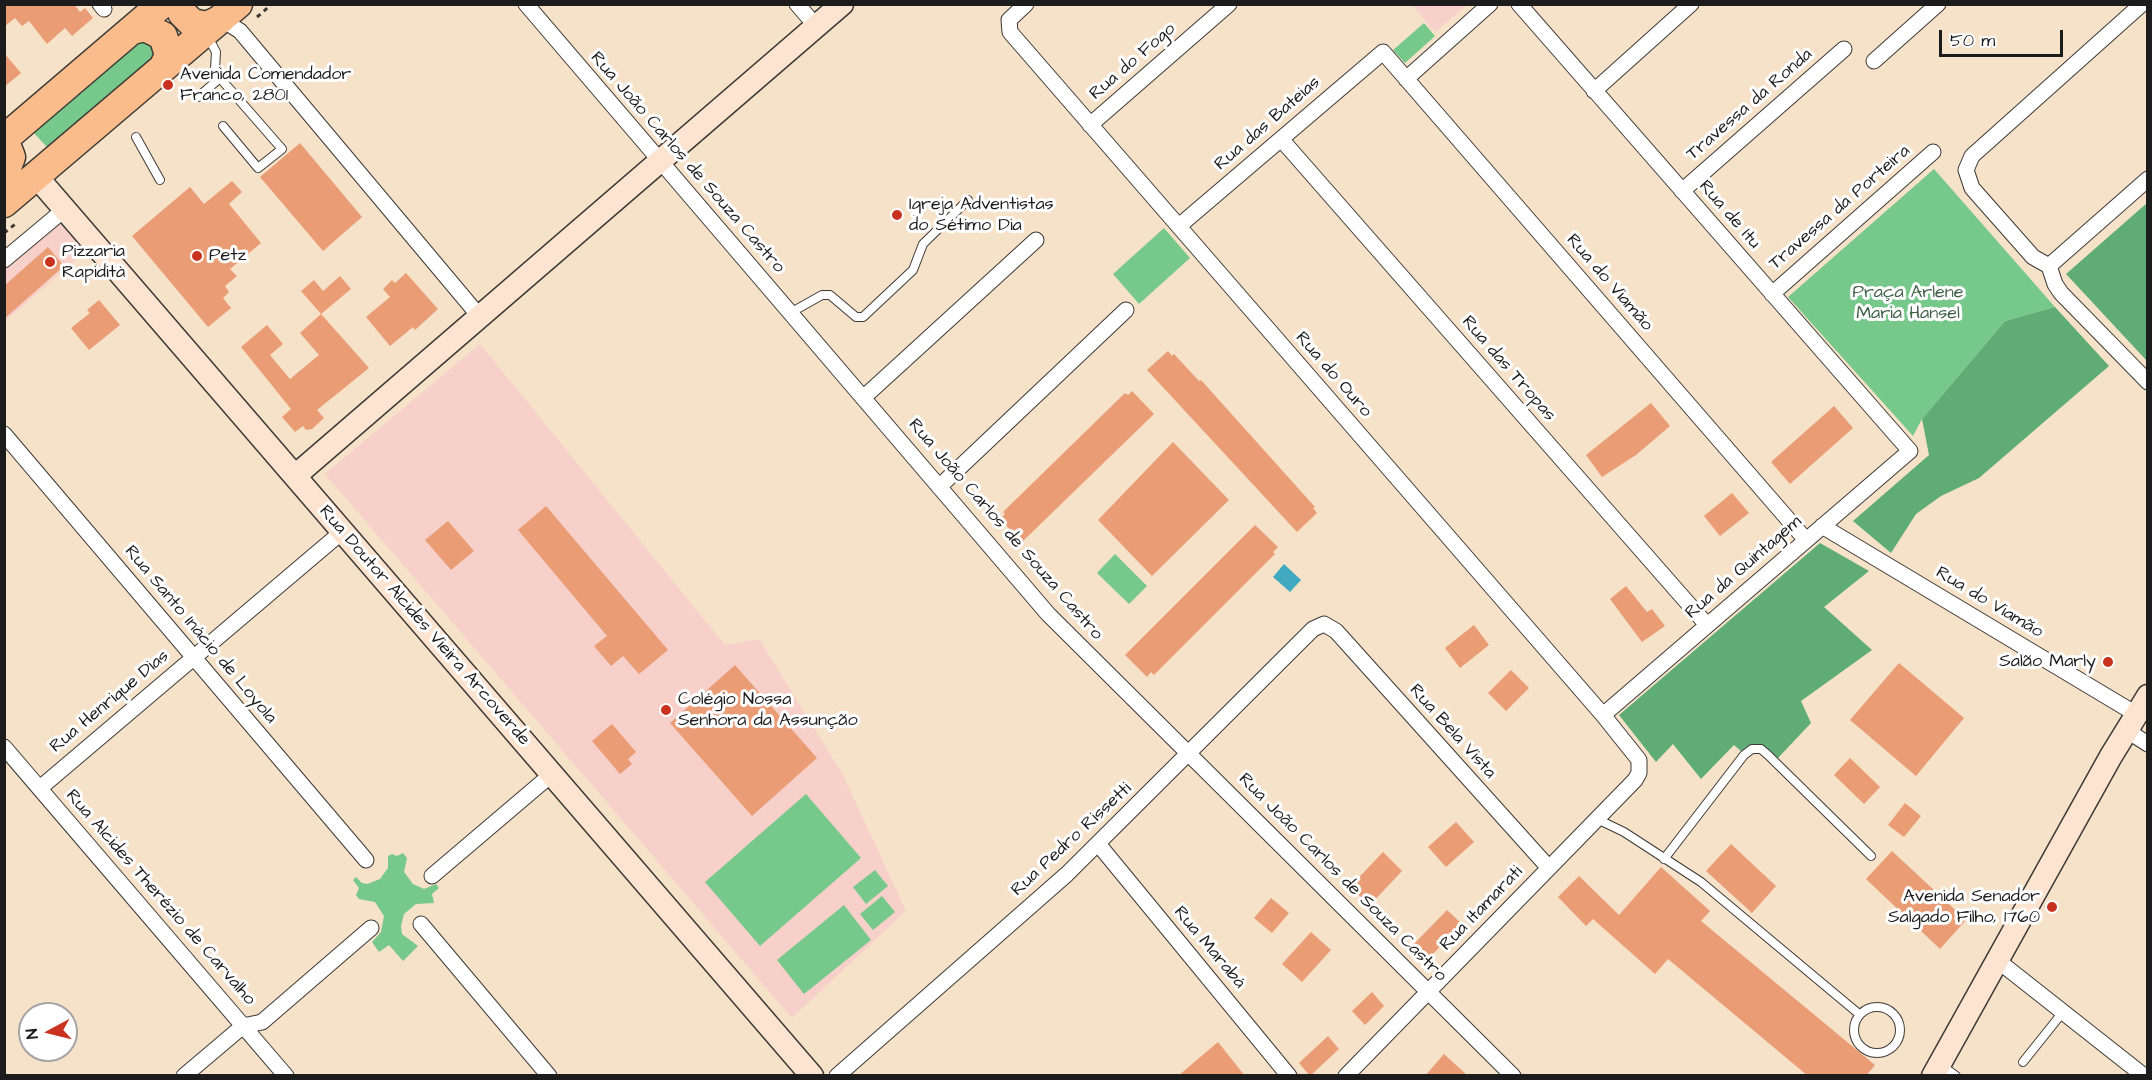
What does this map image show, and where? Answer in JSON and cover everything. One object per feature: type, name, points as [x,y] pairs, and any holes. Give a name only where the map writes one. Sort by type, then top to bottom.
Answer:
[{"type":"highway","points":[[4,176],[11,157],[4,139],[162,4]]},
{"type":"highway","points":[[180,4],[182,13],[192,23],[207,26],[230,18]]},
{"type":"highway","points":[[4,203],[163,68],[230,18]]},
{"type":"highway","points":[[132,30],[145,27],[163,36],[169,55],[163,68]]},
{"type":"street","name":"Rua João Carlos de Souza Castro","points":[[526,4],[1048,614],[1513,1076]]},
{"type":"street","points":[[797,4],[816,26]]},
{"type":"street","points":[[295,476],[842,4]]},
{"type":"street","name":"Rua do Fogo","points":[[1090,124],[1228,4]]},
{"type":"street","points":[[1406,79],[1490,4]]},
{"type":"street","name":"Rua de Itu","points":[[1519,4],[1910,450]]},
{"type":"street","points":[[1594,91],[1691,4]]},
{"type":"street","points":[[1874,61],[1938,4]]},
{"type":"street","points":[[2142,4],[1972,156],[1965,170],[1972,188],[2033,257],[2049,266],[2055,284],[2061,292],[2148,382]]},
{"type":"street","name":"Rua do Ouro","points":[[1020,6],[1009,20],[1010,32],[1636,753],[1641,766]]},
{"type":"street","points":[[230,18],[480,317]]},
{"type":"street","name":"Travessa da Ronda","points":[[1682,191],[1844,49]]},
{"type":"street","name":"Rua do Viamão","points":[[1383,52],[1806,540]]},
{"type":"street","name":"Rua das Bateias","points":[[1179,226],[1383,52]]},
{"type":"street","name":"Rua das Tropas","points":[[1281,139],[1707,626]]},
{"type":"street","name":"Travessa da Porteira","points":[[1772,294],[1933,152]]},
{"type":"street","name":"Rua Doutor Alcides Vieira Arcoverde","points":[[36,176],[812,1076]]},
{"type":"street","points":[[2049,266],[2148,179]]},
{"type":"street","points":[[4,260],[65,209]]},
{"type":"street","points":[[863,398],[1036,240]]},
{"type":"street","points":[[939,487],[1125,310]]},
{"type":"street","name":"Rua Santo Inácio de Loyola","points":[[4,434],[366,860]]},
{"type":"street","name":"Rua da Quintagem","points":[[1603,715],[1910,450]]},
{"type":"street","name":"Rua do Viamão","points":[[1822,526],[2136,713],[2148,744]]},
{"type":"street","name":"Rua Henrique Dias","points":[[40,788],[343,531]]},
{"type":"street","name":"Rua Pedro Rissetti","points":[[837,1076],[1099,845],[1313,629],[1324,624]]},
{"type":"street","name":"Rua Bela Vista","points":[[1324,624],[1336,631],[1548,868]]},
{"type":"street","points":[[1943,1072],[1997,960],[2136,713]]},
{"type":"street","name":"Rua Alcides Therézio de Carvalho","points":[[4,747],[286,1076]]},
{"type":"street","name":"Rua Itamarati","points":[[1346,1076],[1635,780],[1641,766]]},
{"type":"street","points":[[432,876],[552,774]]},
{"type":"street","name":"Rua Marabá","points":[[1099,845],[1289,1076]]},
{"type":"street","points":[[421,924],[549,1076]]},
{"type":"street","points":[[184,1076],[243,1026],[262,1022],[371,928]]},
{"type":"street","points":[[1997,960],[2144,1076]]},
{"type":"lane","points":[[223,126],[258,168],[282,148],[220,78],[215,69],[216,52],[230,18]]},
{"type":"lane","points":[[198,97],[220,78]]},
{"type":"lane","points":[[136,137],[160,180]]},
{"type":"lane","points":[[790,313],[822,295],[830,295],[856,317],[863,317],[913,270],[923,244],[968,200]]},
{"type":"lane","points":[[1664,859],[1744,755],[1752,749],[1761,749],[1768,755],[1871,856]]},
{"type":"lane","points":[[1597,819],[1624,832],[1701,882],[1859,1014]]},
{"type":"lane","points":[[1881,1006],[1893,1013],[1899,1022],[1900,1036],[1892,1048],[1880,1053],[1860,1046],[1855,1039],[1854,1028],[1859,1014],[1881,1006]]},
{"type":"lane","points":[[2023,1062],[2063,1012]]},
{"type":"path","points":[[230,18],[272,4]]},
{"type":"shaded area","points":[[1412,5],[1467,5],[1435,32]]},
{"type":"shaded area","points":[[59,221],[85,252],[5,321],[5,268]]},
{"type":"shaded area","name":"Colégio Nossa Senhora da Assunção","points":[[480,344],[725,645],[759,639],[843,775],[906,911],[792,1018],[325,474]]},
{"type":"green space","points":[[1424,23],[1435,36],[1405,63],[1393,50]]},
{"type":"green space","points":[[142,38],[152,45],[153,58],[47,147],[32,131]]},
{"type":"green space","name":"Praça Arlene Maria Hansel","points":[[1934,169],[2055,307],[2005,321],[1922,419],[1913,436],[1788,297]]},
{"type":"green space","points":[[2147,203],[2147,361],[2066,274]]},
{"type":"green space","points":[[1164,228],[1190,258],[1139,304],[1113,274]]},
{"type":"green space","points":[[2055,307],[2109,366],[1979,478],[1941,496],[1916,514],[1891,553],[1853,521],[1929,455],[1922,419],[2005,321]]},
{"type":"green space","points":[[1820,543],[1869,571],[1824,607],[1872,650],[1801,701],[1811,723],[1778,758],[1758,746],[1742,752],[1734,745],[1701,779],[1673,744],[1656,762],[1619,715]]},
{"type":"green space","points":[[1115,554],[1147,586],[1129,604],[1097,573]]},
{"type":"green space","points":[[806,794],[861,858],[760,946],[705,882]]},
{"type":"green space","points":[[403,853],[407,858],[404,872],[413,884],[424,889],[436,884],[439,888],[432,894],[434,903],[416,904],[404,914],[402,934],[418,946],[403,961],[389,945],[379,952],[372,942],[381,932],[384,916],[375,902],[359,899],[356,895],[359,888],[353,880],[356,877],[362,883],[367,884],[380,879],[388,868],[388,856]]},
{"type":"green space","points":[[875,870],[888,886],[866,904],[853,887]]},
{"type":"green space","points":[[882,896],[895,912],[873,930],[860,914]]},
{"type":"green space","points":[[844,905],[871,940],[804,994],[777,960]]},
{"type":"water","points":[[1284,564],[1301,580],[1290,592],[1273,577]]},
{"type":"building","points":[[4,4],[74,4],[80,12],[85,8],[93,18],[72,36],[65,28],[47,44],[29,21],[22,26],[15,18],[4,27]]},
{"type":"building","points":[[4,53],[21,73],[4,87]]},
{"type":"building","points":[[300,143],[362,217],[323,251],[260,177]]},
{"type":"building","name":"Petz","points":[[232,181],[242,192],[229,204],[261,243],[230,269],[237,276],[225,286],[229,292],[223,298],[231,308],[208,327],[132,236],[190,187],[204,204]]},
{"type":"building","points":[[48,247],[64,266],[4,319],[4,286]]},
{"type":"building","points":[[406,273],[438,309],[415,330],[413,327],[390,346],[366,317],[390,297],[383,289],[392,280],[395,283]]},
{"type":"building","points":[[340,276],[351,289],[321,314],[301,291],[314,280],[323,291]]},
{"type":"building","points":[[99,300],[120,325],[89,350],[71,328],[90,313],[87,310]]},
{"type":"building","points":[[321,314],[369,368],[317,410],[324,418],[312,429],[306,430],[303,426],[295,432],[282,417],[291,409],[241,347],[267,325],[283,344],[270,355],[290,379],[319,355],[300,333]]},
{"type":"building","points":[[1168,351],[1172,356],[1174,354],[1199,381],[1201,380],[1315,507],[1313,508],[1317,513],[1297,532],[1147,370]]},
{"type":"building","points":[[1132,391],[1154,414],[1022,542],[1000,519],[1005,514],[1003,512],[1125,393],[1128,395]]},
{"type":"building","points":[[1651,403],[1670,426],[1636,455],[1602,477],[1586,455]]},
{"type":"building","points":[[1834,406],[1853,428],[1790,484],[1771,462]]},
{"type":"building","points":[[1173,442],[1229,500],[1152,576],[1098,520]]},
{"type":"building","points":[[1732,493],[1749,513],[1720,536],[1704,516]]},
{"type":"building","points":[[546,506],[668,650],[639,674],[623,656],[611,666],[594,646],[607,636],[518,530]]},
{"type":"building","points":[[448,521],[474,551],[451,570],[425,540]]},
{"type":"building","points":[[1255,525],[1278,547],[1273,552],[1275,554],[1154,675],[1151,672],[1147,677],[1125,655]]},
{"type":"building","points":[[1626,586],[1647,612],[1652,609],[1665,626],[1642,642],[1610,599]]},
{"type":"building","points":[[1474,625],[1489,645],[1460,668],[1445,648]]},
{"type":"building","points":[[1899,663],[1964,718],[1916,776],[1850,720]]},
{"type":"building","points":[[735,665],[817,758],[752,816],[670,723]]},
{"type":"building","points":[[1511,670],[1529,688],[1506,711],[1488,693]]},
{"type":"building","points":[[612,724],[636,752],[628,759],[632,764],[620,774],[592,741]]},
{"type":"building","points":[[1850,758],[1880,787],[1864,804],[1834,775]]},
{"type":"building","points":[[1905,803],[1921,816],[1904,837],[1888,825]]},
{"type":"building","points":[[1456,822],[1474,842],[1446,867],[1428,847]]},
{"type":"building","points":[[1731,844],[1776,886],[1752,913],[1706,871]]},
{"type":"building","points":[[1892,851],[1966,920],[1940,949],[1866,879]]},
{"type":"building","points":[[1383,852],[1402,871],[1370,905],[1350,887]]},
{"type":"building","points":[[1661,867],[1710,911],[1701,921],[1875,1065],[1866,1076],[1808,1076],[1668,959],[1655,974],[1593,919],[1586,926],[1558,897],[1579,876],[1619,915]]},
{"type":"building","points":[[1271,898],[1289,913],[1272,933],[1254,918]]},
{"type":"building","points":[[1447,910],[1462,924],[1429,958],[1414,944]]},
{"type":"building","points":[[1311,932],[1331,950],[1302,982],[1282,964]]},
{"type":"building","points":[[1372,992],[1384,1006],[1365,1025],[1352,1011]]},
{"type":"building","points":[[1328,1036],[1339,1049],[1310,1076],[1299,1063]]},
{"type":"building","points":[[1218,1042],[1245,1076],[1178,1076]]},
{"type":"building","points":[[1444,1054],[1468,1076],[1425,1076]]},
{"type":"place","name":"Avenida Comendador Franco, 2801","points":[[168,85]]},
{"type":"place","name":"Igreja Adventistas do Sétimo Dia","points":[[897,215]]},
{"type":"place","name":"Petz","points":[[197,256]]},
{"type":"place","name":"Pizzaria Rapidità","points":[[50,262]]},
{"type":"place","name":"Salão Marly","points":[[2108,662]]},
{"type":"place","name":"Colégio Nossa Senhora da Assunção","points":[[666,710]]},
{"type":"place","name":"Avenida Senador Salgado Filho, 1760","points":[[2052,907]]}]
